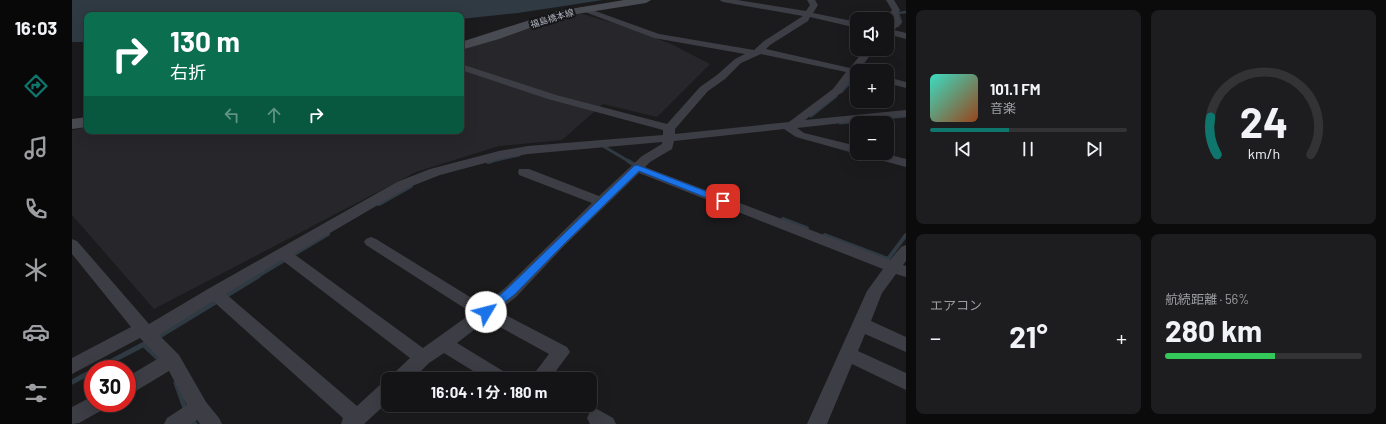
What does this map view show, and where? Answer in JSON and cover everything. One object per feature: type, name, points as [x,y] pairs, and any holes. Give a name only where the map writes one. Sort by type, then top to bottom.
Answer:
[{"type":"main road","name":"福島橋本線","points":[[464,45],[495,36],[556,14],[646,0]]},
{"type":"main road","points":[[72,124],[84,122]]},
{"type":"street","points":[[723,0],[808,14],[850,23]]},
{"type":"street","points":[[408,372],[424,358],[510,293],[646,159],[668,146],[668,137],[704,89],[721,77],[738,61],[757,52],[767,43],[805,19],[814,5],[811,0]]},
{"type":"street","points":[[890,0],[896,10]]},
{"type":"street","points":[[581,9],[657,36],[789,56],[850,71]]},
{"type":"street","points":[[896,10],[906,11]]},
{"type":"street","points":[[894,25],[897,22],[894,13],[896,10]]},
{"type":"street","points":[[894,33],[906,36]]},
{"type":"street","points":[[464,68],[668,137]]},
{"type":"street","points":[[814,122],[850,78]]},
{"type":"street","points":[[894,82],[906,85]]},
{"type":"street","points":[[72,367],[149,335],[287,257],[402,185],[435,172],[499,154],[528,150],[789,126],[814,122],[906,113]]},
{"type":"street","points":[[814,122],[836,139],[850,146]]},
{"type":"street","points":[[789,126],[812,139],[850,148]]},
{"type":"street","points":[[894,160],[906,163]]},
{"type":"street","points":[[637,168],[900,269]]},
{"type":"street","points":[[524,172],[602,202]]},
{"type":"street","points":[[371,242],[485,312],[561,352],[545,372]]},
{"type":"street","points":[[72,244],[149,335],[166,364],[187,416],[212,424]]},
{"type":"street","points":[[817,424],[875,291],[900,269],[906,250]]},
{"type":"street","points":[[287,257],[424,358]]},
{"type":"street","points":[[218,296],[354,421],[381,396]]},
{"type":"street","points":[[861,324],[906,345]]},
{"type":"street","points":[[444,344],[490,372]]},
{"type":"street","points":[[848,354],[906,382]]},
{"type":"street","points":[[136,381],[166,364]]},
{"type":"street","points":[[72,417],[84,410]]},
{"type":"shaded area","points":[[72,0],[603,0],[518,13],[464,19],[464,12],[84,12],[84,42],[72,42]]},
{"type":"shaded area","points":[[579,13],[617,24],[671,44],[710,64],[657,117],[603,104],[562,140],[499,146],[416,172],[154,309],[72,215],[72,130],[84,128],[84,134],[464,134],[464,49]]},
{"type":"waterway","points":[[898,26],[901,22],[898,13],[906,12]]},
{"type":"waterway","points":[[841,92],[850,82]]},
{"type":"waterway","points":[[811,116],[836,96]]},
{"type":"waterway","points":[[840,123],[906,116]]},
{"type":"waterway","points":[[603,146],[630,162]]},
{"type":"waterway","points":[[492,161],[488,162],[519,155]]},
{"type":"waterway","points":[[628,161],[635,165]]},
{"type":"waterway","points":[[379,204],[411,186]]},
{"type":"waterway","points":[[783,219],[807,228]]},
{"type":"waterway","points":[[256,277],[328,234]]},
{"type":"waterway","points":[[825,235],[888,259],[906,235]]},
{"type":"waterway","points":[[156,338],[258,276]]},
{"type":"waterway","points":[[114,360],[150,341]]},
{"type":"waterway","points":[[144,345],[161,361]]},
{"type":"waterway","points":[[72,382],[84,376]]},
{"type":"waterway","points":[[176,383],[186,411]]},
{"type":"waterway","points":[[190,418],[195,424]]},
{"type":"route","points":[[486,312],[510,293],[559,243],[637,168],[723,201]]}]
